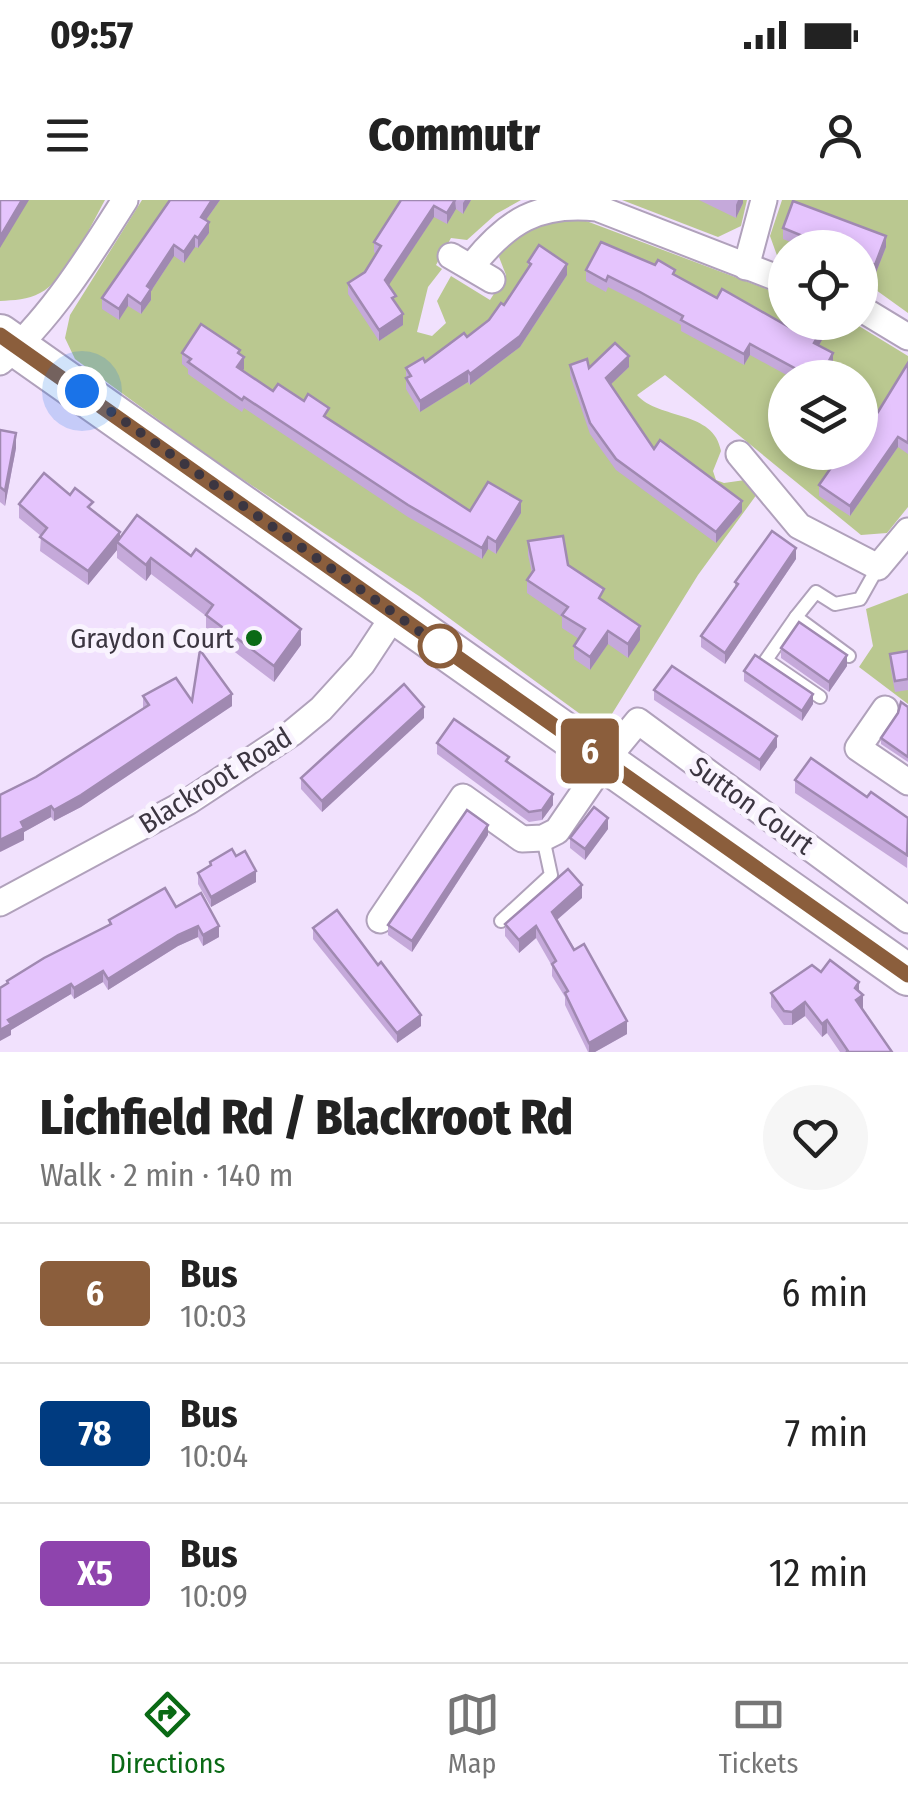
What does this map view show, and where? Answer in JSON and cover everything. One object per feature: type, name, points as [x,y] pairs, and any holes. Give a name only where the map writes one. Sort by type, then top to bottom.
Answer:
[{"type":"main road","points":[[6,348],[394,614],[908,975]]},
{"type":"street","points":[[6,348],[94,248],[125,200]]},
{"type":"street","points":[[746,267],[764,200]]},
{"type":"street","points":[[471,268],[510,225],[538,211],[567,205],[597,208],[768,275]]},
{"type":"street","points":[[878,319],[908,337]]},
{"type":"street","points":[[740,454],[799,526],[878,567],[908,532]]},
{"type":"street","name":"Blackroot Road","points":[[0,903],[188,801],[292,733],[321,709],[362,664],[394,614]]},
{"type":"street","points":[[885,709],[858,748],[908,782]]},
{"type":"street","name":"Sutton Court","points":[[604,761],[638,721],[908,920]]},
{"type":"street","points":[[380,920],[463,797],[522,840],[543,838],[557,831],[604,761]]},
{"type":"lane","points":[[820,697],[766,660],[816,592],[835,604],[860,599],[878,567]]},
{"type":"lane","points":[[796,618],[849,656]]},
{"type":"lane","points":[[500,921],[551,875],[543,838]]},
{"type":"green space","points":[[0,200],[105,200],[77,251],[49,287],[31,297],[0,301]]},
{"type":"green space","points":[[142,200],[521,200],[496,214],[467,240],[451,238],[436,265],[442,269],[428,287],[417,332],[432,336],[446,323],[437,301],[451,276],[490,300],[506,275],[499,257],[514,239],[546,224],[581,219],[768,290],[768,340],[878,338],[908,356],[908,507],[887,533],[861,535],[781,470],[878,470],[878,360],[768,360],[768,459],[665,375],[637,395],[658,409],[708,428],[721,451],[713,471],[716,480],[745,480],[760,490],[698,575],[602,730],[419,596],[215,461],[75,359],[65,338],[70,315]]},
{"type":"green space","points":[[622,200],[747,200],[741,226],[718,237]]},
{"type":"green space","points":[[782,200],[908,200],[908,313],[878,291],[878,230],[772,230]]},
{"type":"green space","points":[[908,593],[908,704],[859,667],[873,646],[866,609]]},
{"type":"building","points":[[0,200],[22,200],[0,237]]},
{"type":"building","points":[[170,200],[212,200],[201,217],[209,222],[184,252],[174,245],[147,286],[151,289],[141,304],[128,295],[119,309],[102,298]]},
{"type":"building","points":[[401,200],[455,200],[447,213],[434,206],[385,280],[403,314],[379,330],[348,283],[365,272],[381,246],[374,242]]},
{"type":"building","points":[[793,201],[870,230],[788,230],[783,228]]},
{"type":"building","points":[[878,233],[886,236],[878,257]]},
{"type":"building","points":[[601,242],[655,265],[658,260],[675,270],[673,274],[717,298],[722,289],[768,315],[768,340],[816,340],[814,343],[833,353],[829,360],[780,360],[750,344],[744,354],[681,320],[683,316],[640,292],[586,270]]},
{"type":"building","points":[[539,245],[567,264],[520,336],[470,374],[468,371],[420,401],[406,378],[411,376],[406,368],[423,358],[425,362],[489,320],[501,303],[504,305]]},
{"type":"building","points":[[201,324],[240,350],[238,353],[244,357],[237,367],[273,391],[278,384],[304,401],[308,394],[329,408],[324,416],[470,511],[488,482],[521,501],[496,542],[488,537],[482,548],[408,505],[188,362],[191,359],[182,353]]},
{"type":"building","points":[[615,343],[629,356],[606,378],[654,449],[660,440],[742,501],[716,532],[616,459],[590,423],[570,365],[587,359],[589,368]]},
{"type":"building","points":[[908,363],[908,443],[898,437],[878,466],[878,412]]},
{"type":"building","points":[[0,430],[16,433],[5,491],[0,487]]},
{"type":"building","points":[[829,470],[875,470],[850,506],[819,485]]},
{"type":"building","points":[[44,473],[70,495],[75,488],[93,502],[88,507],[120,532],[88,571],[40,537],[47,528],[19,504]]},
{"type":"building","points":[[137,515],[191,556],[196,549],[301,629],[274,666],[206,615],[213,605],[151,558],[146,565],[117,542]]},
{"type":"building","points":[[772,531],[796,548],[725,653],[701,636]]},
{"type":"building","points":[[563,536],[568,565],[604,589],[599,598],[640,626],[628,644],[608,631],[590,657],[574,646],[585,629],[562,615],[568,607],[527,580],[534,570],[528,541]]},
{"type":"building","points":[[799,622],[847,655],[829,682],[781,648]]},
{"type":"building","points":[[200,650],[232,694],[81,795],[21,822],[24,828],[0,840],[0,795],[36,777],[149,705],[143,696],[176,678],[192,701]]},
{"type":"building","points":[[908,651],[908,679],[895,681],[890,654]]},
{"type":"building","points":[[755,655],[813,694],[802,711],[744,671]]},
{"type":"building","points":[[672,666],[777,736],[760,760],[654,690]]},
{"type":"building","points":[[404,684],[424,707],[322,801],[301,778]]},
{"type":"building","points":[[901,702],[908,707],[908,757],[881,738]]},
{"type":"building","points":[[454,719],[553,794],[542,810],[529,812],[437,743]]},
{"type":"building","points":[[811,758],[867,797],[871,792],[908,818],[907,855],[795,780]]},
{"type":"building","points":[[594,807],[608,818],[585,849],[570,838]]},
{"type":"building","points":[[467,810],[488,825],[412,941],[388,925]]},
{"type":"building","points":[[232,849],[236,856],[245,851],[256,871],[211,897],[198,873]]},
{"type":"building","points":[[568,869],[582,885],[552,912],[574,950],[584,944],[627,1021],[589,1043],[565,993],[568,991],[552,964],[556,961],[536,926],[519,940],[505,924]]},
{"type":"building","points":[[165,888],[176,907],[201,893],[219,926],[203,935],[198,926],[178,935],[108,979],[103,971],[74,988],[71,984],[8,1020],[11,1024],[0,1030],[0,988],[7,981],[111,924],[109,920]]},
{"type":"building","points":[[337,910],[421,1015],[397,1033],[313,928]]},
{"type":"building","points":[[830,960],[859,982],[855,988],[863,995],[856,1000],[892,1052],[846,1052],[827,1020],[822,1024],[805,1002],[792,1012],[784,1011],[771,993],[812,965],[821,972]]},
{"type":"bus line","name":"6","points":[[0,335],[908,975]]},
{"type":"place","name":"Graydon Court","points":[[254,638]]},
{"type":"route","points":[[82,391],[454,656],[440,646]]}]
